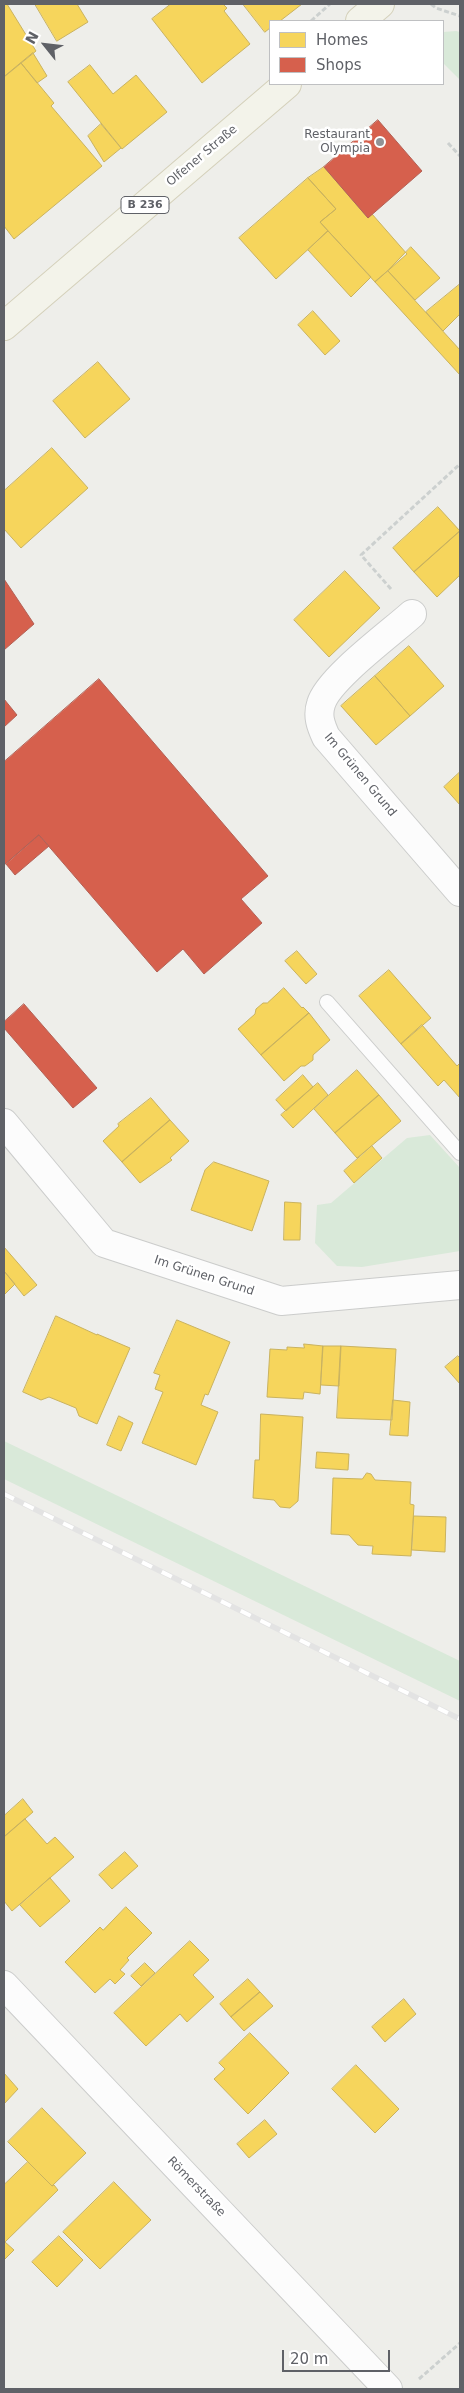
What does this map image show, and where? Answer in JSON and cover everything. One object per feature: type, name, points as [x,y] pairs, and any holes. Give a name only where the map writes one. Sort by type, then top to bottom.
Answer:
[{"type":"main road","points":[[361,20],[380,4]]},
{"type":"main road","name":"Olfener Straße","points":[[4,326],[286,85]]},
{"type":"street","name":"Im Grünen Grund","points":[[412,614],[330,686],[321,703],[319,719],[326,737],[460,892]]},
{"type":"street","name":"Im Grünen Grund","points":[[4,1123],[104,1243],[281,1301],[460,1285]]},
{"type":"street","name":"Römerstraße","points":[[4,1985],[388,2389]]},
{"type":"lane","points":[[327,1002],[460,1153]]},
{"type":"path","points":[[312,20],[330,4]]},
{"type":"path","points":[[431,4],[436,8],[460,16]]},
{"type":"path","points":[[448,143],[460,156]]},
{"type":"path","points":[[412,614],[361,555],[460,464]]},
{"type":"path","points":[[414,2384],[460,2343]]},
{"type":"green space","points":[[444,32],[460,32],[460,80],[444,64]]},
{"type":"green space","points":[[430,1135],[460,1168],[460,1251],[362,1267],[337,1266],[315,1243],[317,1205],[331,1203],[407,1138]]},
{"type":"green space","points":[[4,1441],[460,1661],[460,1701],[4,1479]]},
{"type":"building: Homes","points":[[4,4],[7,4],[36,51],[4,77]]},
{"type":"building: Homes","points":[[35,4],[77,4],[88,22],[57,41]]},
{"type":"building: Homes","points":[[171,4],[223,4],[227,8],[224,11],[250,44],[202,83],[152,19]]},
{"type":"building: Homes","points":[[243,4],[302,4],[281,20],[269,20],[269,29],[265,32]]},
{"type":"building: Homes","points":[[33,53],[47,76],[37,83],[21,63]]},
{"type":"building: Homes","points":[[21,63],[54,103],[51,106],[102,166],[14,239],[4,226],[4,77]]},
{"type":"building: Homes","points":[[90,65],[113,94],[136,75],[167,112],[122,149],[68,82]]},
{"type":"building: Homes","points":[[101,124],[121,148],[104,162],[88,136]]},
{"type":"building: Homes","points":[[324,167],[368,218],[372,214],[407,254],[375,282],[320,222],[336,209],[308,178]]},
{"type":"building: Homes","points":[[308,178],[336,209],[320,222],[328,231],[276,279],[239,238]]},
{"type":"building: Homes","points":[[328,231],[371,277],[351,297],[308,250]]},
{"type":"building: Homes","points":[[411,247],[440,278],[415,300],[388,271]]},
{"type":"building: Homes","points":[[388,271],[460,350],[460,375],[375,282]]},
{"type":"building: Homes","points":[[460,284],[460,314],[443,331],[426,312]]},
{"type":"building: Homes","points":[[313,311],[340,341],[325,355],[298,325]]},
{"type":"building: Homes","points":[[98,362],[130,399],[85,438],[53,401]]},
{"type":"building: Homes","points":[[52,448],[88,488],[21,548],[4,529],[4,491]]},
{"type":"building: Homes","points":[[438,507],[460,531],[414,572],[393,548]]},
{"type":"building: Homes","points":[[460,531],[460,575],[437,597],[414,572]]},
{"type":"building: Homes","points":[[345,571],[380,608],[329,657],[294,620]]},
{"type":"building: Homes","points":[[409,646],[444,686],[410,716],[375,676]]},
{"type":"building: Homes","points":[[375,676],[410,716],[376,745],[341,706]]},
{"type":"building: Homes","points":[[460,772],[460,805],[444,787]]},
{"type":"building: Homes","points":[[297,951],[317,974],[306,984],[285,961]]},
{"type":"building: Homes","points":[[389,970],[431,1018],[401,1044],[359,996]]},
{"type":"building: Homes","points":[[284,988],[309,1013],[261,1055],[238,1029],[255,1014],[256,1009],[263,1003],[267,1003]]},
{"type":"building: Homes","points":[[309,1013],[330,1040],[313,1055],[313,1060],[305,1066],[301,1066],[284,1081],[261,1055]]},
{"type":"building: Homes","points":[[422,1025],[457,1066],[460,1063],[460,1098],[444,1080],[438,1086],[401,1044]]},
{"type":"building: Homes","points":[[357,1070],[379,1095],[335,1133],[314,1109]]},
{"type":"building: Homes","points":[[303,1075],[313,1087],[286,1111],[276,1100]]},
{"type":"building: Homes","points":[[318,1083],[328,1095],[293,1128],[281,1115]]},
{"type":"building: Homes","points":[[379,1095],[401,1121],[357,1158],[335,1133]]},
{"type":"building: Homes","points":[[151,1098],[170,1120],[122,1162],[103,1141],[119,1126],[118,1124]]},
{"type":"building: Homes","points":[[170,1120],[189,1141],[170,1158],[172,1160],[140,1183],[122,1162]]},
{"type":"building: Homes","points":[[372,1146],[382,1158],[354,1183],[344,1171]]},
{"type":"building: Homes","points":[[214,1162],[269,1181],[252,1231],[191,1210],[205,1170]]},
{"type":"building: Homes","points":[[285,1202],[301,1203],[300,1240],[284,1240]]},
{"type":"building: Homes","points":[[4,1247],[37,1285],[24,1296],[4,1271]]},
{"type":"building: Homes","points":[[4,1271],[15,1284],[4,1295]]},
{"type":"building: Homes","points":[[56,1316],[130,1348],[97,1424],[79,1416],[76,1408],[49,1397],[41,1400],[23,1392]]},
{"type":"building: Homes","points":[[177,1320],[230,1342],[208,1395],[205,1394],[201,1405],[218,1412],[196,1465],[142,1443],[163,1392],[155,1389],[160,1375],[154,1373]]},
{"type":"building: Homes","points":[[304,1344],[323,1346],[320,1394],[304,1392],[303,1399],[267,1397],[270,1349],[304,1348]]},
{"type":"building: Homes","points":[[323,1346],[341,1346],[339,1386],[321,1385]]},
{"type":"building: Homes","points":[[341,1346],[396,1349],[392,1420],[337,1418]]},
{"type":"building: Homes","points":[[458,1356],[460,1358],[460,1384],[445,1367]]},
{"type":"building: Homes","points":[[393,1400],[410,1402],[408,1436],[390,1435]]},
{"type":"building: Homes","points":[[261,1414],[303,1417],[298,1501],[290,1508],[280,1507],[274,1500],[253,1498],[255,1460],[259,1460]]},
{"type":"building: Homes","points":[[119,1416],[133,1423],[121,1451],[107,1445]]},
{"type":"building: Homes","points":[[317,1452],[349,1454],[348,1470],[316,1468]]},
{"type":"building: Homes","points":[[367,1473],[371,1474],[375,1480],[411,1482],[410,1504],[414,1505],[411,1556],[372,1554],[373,1546],[358,1545],[349,1535],[331,1534],[333,1478],[362,1479]]},
{"type":"building: Homes","points":[[414,1516],[446,1517],[445,1552],[412,1550]]},
{"type":"building: Homes","points":[[23,1799],[33,1812],[4,1837],[4,1816]]},
{"type":"building: Homes","points":[[25,1819],[47,1844],[55,1837],[74,1857],[12,1911],[4,1901],[4,1837]]},
{"type":"building: Homes","points":[[125,1852],[138,1866],[112,1889],[99,1875]]},
{"type":"building: Homes","points":[[50,1878],[70,1901],[40,1927],[20,1905]]},
{"type":"building: Homes","points":[[126,1907],[152,1933],[127,1958],[129,1960],[120,1970],[125,1974],[115,1984],[110,1979],[95,1993],[65,1962],[100,1927],[103,1930]]},
{"type":"building: Homes","points":[[190,1941],[209,1960],[193,1975],[214,1997],[187,2022],[180,2014],[146,2046],[114,2013]]},
{"type":"building: Homes","points":[[145,1963],[155,1973],[141,1986],[131,1976]]},
{"type":"building: Homes","points":[[248,1979],[260,1992],[231,2017],[220,2004]]},
{"type":"building: Homes","points":[[260,1992],[273,2006],[244,2031],[231,2017]]},
{"type":"building: Homes","points":[[404,1999],[416,2014],[385,2042],[372,2027]]},
{"type":"building: Homes","points":[[250,2033],[289,2073],[248,2114],[214,2079],[225,2069],[219,2063]]},
{"type":"building: Homes","points":[[356,2065],[399,2109],[375,2133],[332,2089]]},
{"type":"building: Homes","points":[[4,2073],[18,2089],[4,2104]]},
{"type":"building: Homes","points":[[42,2108],[86,2153],[52,2186],[8,2142]]},
{"type":"building: Homes","points":[[265,2120],[277,2134],[249,2158],[237,2144]]},
{"type":"building: Homes","points":[[28,2162],[58,2190],[4,2243],[4,2185]]},
{"type":"building: Homes","points":[[114,2182],[151,2220],[100,2269],[63,2232]]},
{"type":"building: Homes","points":[[59,2236],[83,2260],[57,2287],[32,2262]]},
{"type":"building: Homes","points":[[4,2243],[14,2250],[4,2260]]},
{"type":"building: Shops","points":[[378,120],[422,171],[368,218],[324,167]]},
{"type":"building: Shops","points":[[4,579],[34,624],[4,650]]},
{"type":"building: Shops","points":[[99,679],[268,876],[241,899],[262,923],[204,974],[183,949],[157,972],[39,835],[4,865],[4,762]]},
{"type":"building: Shops","points":[[4,699],[17,715],[4,727]]},
{"type":"building: Shops","points":[[39,835],[49,846],[15,875],[6,864]]},
{"type":"building: Shops","points":[[24,1004],[97,1088],[73,1108],[4,1028],[4,1022]]},
{"type":"railway","points":[[4,1494],[460,1719]]},
{"type":"place","name":"Restaurant Olympia","points":[[380,142]]}]
